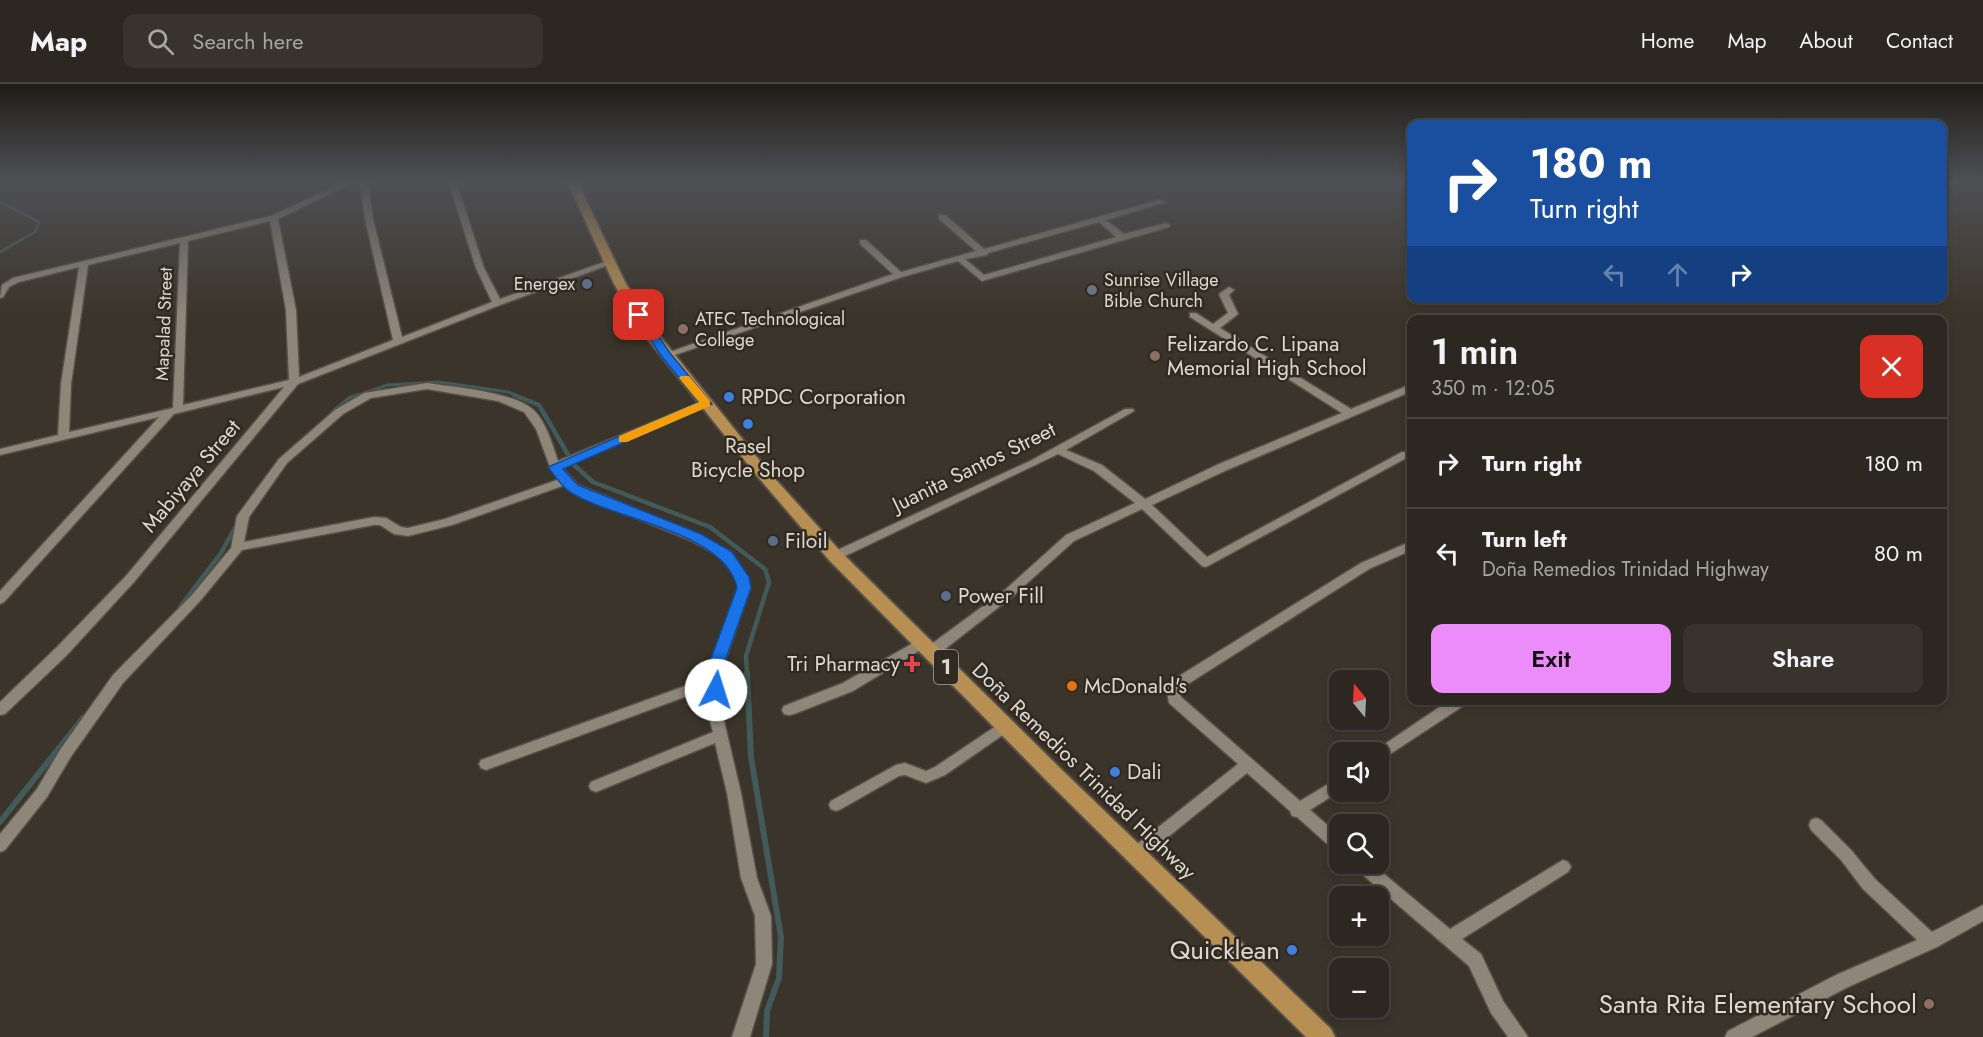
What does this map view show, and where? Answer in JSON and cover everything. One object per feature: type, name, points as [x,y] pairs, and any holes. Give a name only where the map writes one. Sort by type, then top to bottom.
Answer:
[{"type":"highway","name":"Doña Remedios Trinidad Highway","points":[[592,225],[609,263],[649,332],[706,404],[835,556],[1323,1037]]},
{"type":"street","points":[[0,295],[6,285],[16,280],[246,225]]},
{"type":"street","points":[[275,225],[291,310],[294,381]]},
{"type":"street","points":[[371,225],[398,342]]},
{"type":"street","points":[[466,225],[480,268],[497,303]]},
{"type":"street","points":[[952,225],[984,253]]},
{"type":"street","points":[[666,355],[899,275],[961,260],[1078,225]]},
{"type":"street","points":[[1108,225],[1123,237]]},
{"type":"street","points":[[961,260],[982,278],[1164,225]]},
{"type":"street","name":"Mapalad Street","points":[[173,411],[183,240]]},
{"type":"street","points":[[863,242],[899,275]]},
{"type":"street","points":[[0,452],[294,381],[497,303],[609,263]]},
{"type":"street","points":[[63,436],[66,384],[84,264]]},
{"type":"street","points":[[1213,328],[1233,314],[1224,294],[1229,291]]},
{"type":"street","points":[[1193,315],[1350,413]]},
{"type":"street","name":"Mabiyaya Street","points":[[0,710],[6,695],[61,652],[130,579],[294,381]]},
{"type":"street","points":[[0,845],[42,793],[70,747],[118,679],[196,598],[238,547],[243,516],[283,461],[339,412],[368,395],[428,386],[500,398],[528,410],[541,429],[565,481],[574,488],[696,538],[727,555],[742,577],[744,588],[717,664],[716,680],[717,721],[749,878],[764,916],[764,964],[741,1037]]},
{"type":"street","points":[[789,710],[849,687],[927,648],[1009,593],[1070,538],[1223,467],[1407,389]]},
{"type":"street","points":[[559,465],[706,404]]},
{"type":"street","points":[[0,599],[173,411]]},
{"type":"street","name":"Juanita Santos Street","points":[[835,556],[1057,450],[1129,411]]},
{"type":"street","points":[[1057,450],[1098,468],[1144,504],[1206,563],[1406,454]]},
{"type":"street","points":[[238,547],[374,521],[382,521],[398,531],[408,532],[448,522],[565,481]]},
{"type":"street","points":[[1329,837],[1174,699],[1173,687],[1365,566],[1407,547]]},
{"type":"street","points":[[486,764],[716,680]]},
{"type":"street","points":[[1389,749],[1454,705]]},
{"type":"street","points":[[836,805],[896,771],[905,769],[926,777],[940,771],[1005,726]]},
{"type":"street","points":[[596,786],[720,735]]},
{"type":"street","points":[[1137,853],[1248,764]]},
{"type":"street","points":[[1298,811],[1329,790]]},
{"type":"street","points":[[1816,825],[1846,855],[1869,884],[1931,942]]},
{"type":"street","points":[[1449,938],[1563,867]]},
{"type":"street","points":[[1373,874],[1475,960],[1497,1006],[1519,1037]]},
{"type":"street","points":[[1734,1037],[1842,981],[1931,942],[1983,912]]},
{"type":"waterway","points":[[0,252],[35,232],[38,225]]},
{"type":"waterway","points":[[356,396],[387,385],[439,382],[508,392],[518,396]]},
{"type":"waterway","points":[[333,412],[350,398],[360,395]]},
{"type":"waterway","points":[[514,395],[539,405],[574,465],[593,482],[710,527],[765,569],[769,582],[746,656],[747,675]]},
{"type":"waterway","points":[[179,608],[221,553],[237,524]]},
{"type":"waterway","points":[[747,673],[751,757],[781,937],[779,978],[767,1011],[766,1037]]},
{"type":"waterway","points":[[0,822],[83,718]]},
{"type":"slow traffic","points":[[623,439],[706,404],[685,378]]},
{"type":"place","name":"Energex","points":[[587,284]]},
{"type":"place","name":"Sunrise Village Bible Church","points":[[1092,290]]},
{"type":"place","name":"ATEC Technological College","points":[[683,329]]},
{"type":"place","name":"Felizardo C. Lipana Memorial High School","points":[[1155,356]]},
{"type":"place","name":"RPDC Corporation","points":[[729,397]]},
{"type":"place","name":"Rasel Bicycle Shop","points":[[748,424]]},
{"type":"place","name":"Filoil","points":[[773,541]]},
{"type":"place","name":"Power Fill","points":[[946,596]]},
{"type":"place","name":"Tri Pharmacy","points":[[912,664]]},
{"type":"place","name":"McDonald's","points":[[1072,686]]},
{"type":"place","name":"Dali","points":[[1115,772]]},
{"type":"place","name":"Quicklean","points":[[1292,950]]},
{"type":"place","name":"Santa Rita Elementary School","points":[[1929,1004]]},
{"type":"route","points":[[639,315],[666,355],[706,404],[555,467],[565,481],[574,488],[653,519],[727,555],[742,577],[744,588],[717,664],[716,690]]}]
